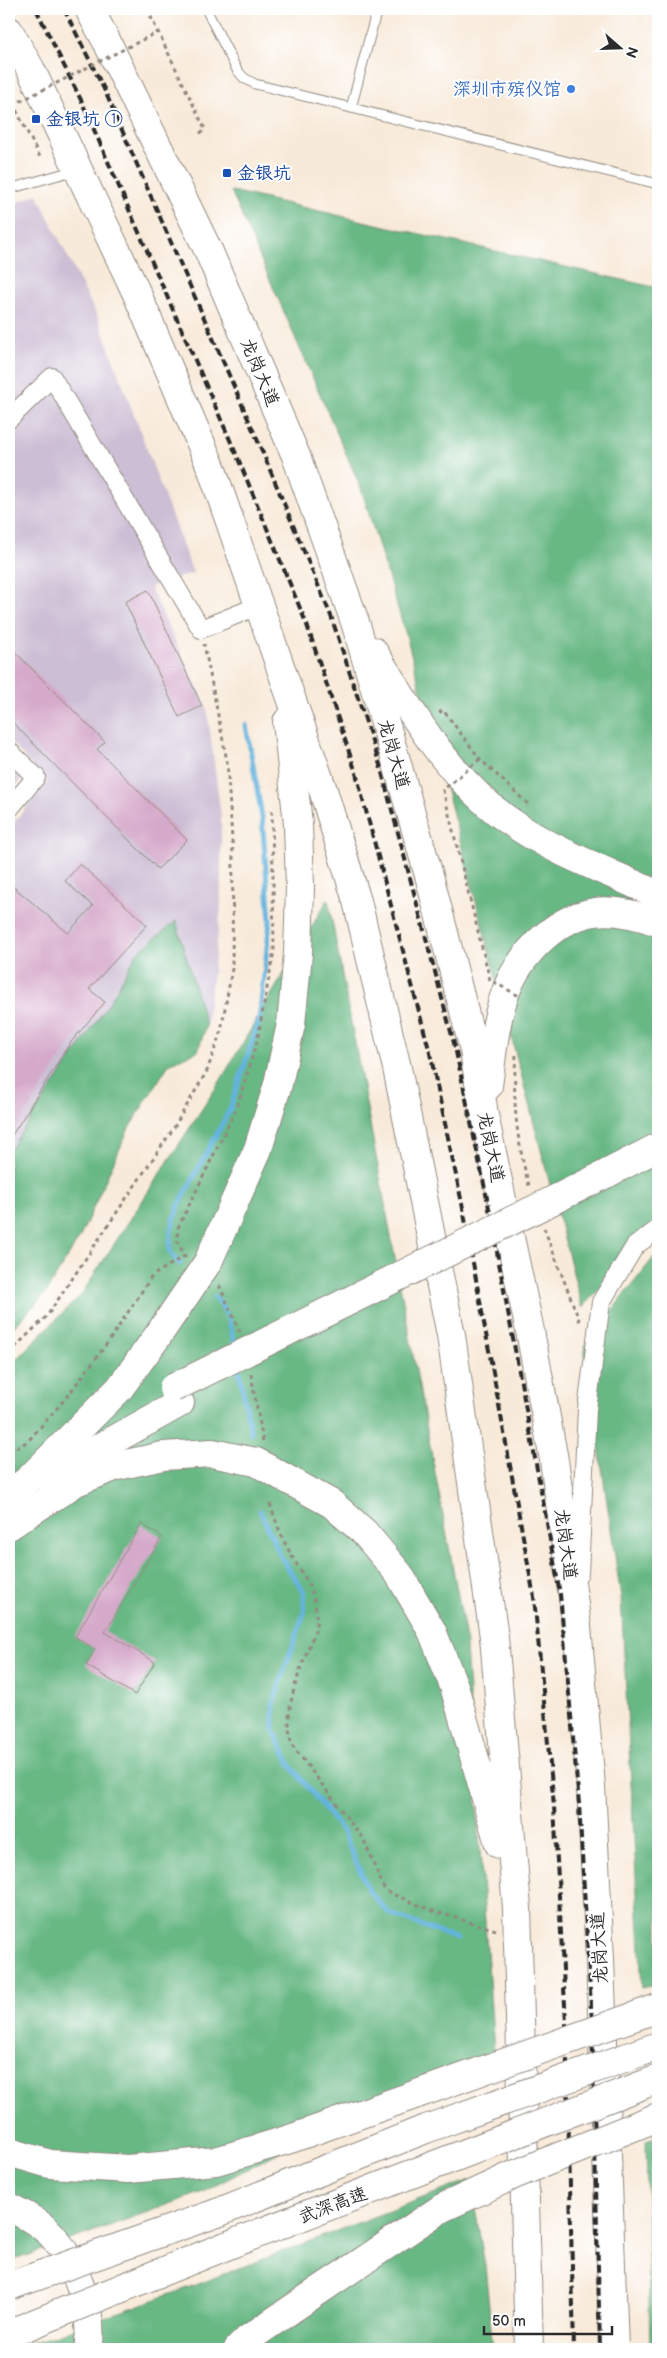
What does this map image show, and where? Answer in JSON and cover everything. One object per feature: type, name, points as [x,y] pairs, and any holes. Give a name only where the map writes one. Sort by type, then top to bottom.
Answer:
[{"type":"highway","name":"龙岗大道","points":[[89,9],[106,40],[209,252],[296,456],[355,622],[430,879],[474,1050],[484,1115],[530,1331],[552,1451],[577,1626],[591,1786],[600,1959],[614,2349]]},
{"type":"highway","points":[[9,31],[31,70],[137,294],[211,467],[323,790],[357,901],[397,1068],[451,1334],[494,1637],[516,1908],[529,2349]]},
{"type":"highway","points":[[355,622],[443,754],[486,802],[506,819],[534,837],[658,894]]},
{"type":"highway","points":[[30,1478],[119,1389],[208,1262],[258,1148],[270,1112],[291,1024],[298,954],[300,887],[298,824],[281,668]]},
{"type":"highway","points":[[484,1115],[497,1021],[503,998],[517,970],[530,950],[551,932],[572,919],[595,912],[618,912],[658,922]]},
{"type":"highway","points":[[609,1182],[658,1146]]},
{"type":"highway","points":[[9,1524],[46,1486],[85,1456],[177,1396],[609,1182],[658,1166]]},
{"type":"highway","points":[[9,1495],[76,1444],[149,1400],[177,1396]]},
{"type":"highway","points":[[9,1524],[76,1482],[116,1466],[163,1456],[212,1453],[256,1462],[332,1504],[364,1532],[399,1574],[432,1631],[454,1686],[516,1908]]},
{"type":"highway","points":[[9,2152],[50,2164],[128,2169],[216,2161],[290,2139],[658,2008]]},
{"type":"highway","name":"武深高速","points":[[9,2286],[217,2213],[423,2130],[658,2046]]},
{"type":"highway","name":"武深高速","points":[[13,2332],[226,2246],[658,2079]]},
{"type":"highway","points":[[238,2349],[248,2339],[442,2208],[516,2174],[658,2117]]},
{"type":"highway","points":[[9,2208],[28,2217],[56,2239],[76,2273],[86,2308],[88,2349]]},
{"type":"street","points":[[9,419],[52,377],[200,629],[258,606]]},
{"type":"street","points":[[9,751],[36,777],[9,809]]},
{"type":"street","points":[[577,1626],[587,1409],[601,1302],[635,1246],[658,1229]]},
{"type":"lane","points":[[206,9],[237,70],[244,78],[256,84],[658,184]]},
{"type":"lane","points":[[351,108],[377,9]]},
{"type":"lane","points":[[9,189],[78,170]]},
{"type":"path","points":[[147,9],[205,129],[198,135]]},
{"type":"path","points":[[13,104],[158,32]]},
{"type":"path","points":[[9,96],[40,157]]},
{"type":"path","points":[[9,1353],[47,1316],[173,1129],[207,1070],[221,1031],[232,969],[233,855],[227,762],[200,629]]},
{"type":"path","points":[[443,710],[480,759],[529,805]]},
{"type":"path","points":[[480,759],[443,790],[490,980],[521,997]]},
{"type":"path","points":[[191,1262],[184,1256],[177,1241],[178,1228],[237,1106],[257,1041],[274,951],[274,825],[272,806]]},
{"type":"path","points":[[9,1452],[28,1441],[66,1398],[109,1341],[152,1276],[184,1256]]},
{"type":"path","points":[[270,1504],[286,1546],[315,1596],[317,1616],[316,1628],[288,1710],[288,1729],[292,1744],[364,1840],[385,1891],[433,1911],[517,1936]]},
{"type":"shaded area","points":[[37,194],[98,318],[193,573],[150,587],[207,708],[221,816],[221,909],[206,1026],[176,921],[137,953],[109,1003],[9,1151],[9,828],[47,783],[9,740],[9,206]]},
{"type":"shaded area","points":[[9,765],[23,777],[9,794]]},
{"type":"green space","points":[[231,191],[658,288],[658,1231],[582,1307],[407,638],[361,488]]},
{"type":"green space","points":[[328,899],[465,1633],[494,2051],[422,2077],[203,2192],[9,2262],[9,1366],[81,1295],[219,1083]]},
{"type":"green space","points":[[176,921],[206,1026],[198,1051],[169,1064],[129,1128],[80,1237],[45,1294],[9,1332],[9,1151],[109,1003],[137,953]]},
{"type":"green space","points":[[658,1252],[658,1984],[642,1988],[621,1597],[584,1346]]},
{"type":"green space","points":[[658,2137],[658,2349],[650,2349],[646,2141]]},
{"type":"green space","points":[[470,2180],[485,2265],[493,2349],[9,2349],[54,2336],[195,2285]]},
{"type":"building","points":[[148,590],[202,706],[179,717],[125,602]]},
{"type":"building","points":[[9,646],[105,742],[97,749],[187,840],[158,869],[9,719]]},
{"type":"building","points":[[80,864],[147,925],[89,989],[105,1002],[71,1042],[9,1140],[9,883],[68,933],[93,906],[65,881]]},
{"type":"building","points":[[141,1524],[162,1537],[105,1632],[155,1662],[135,1695],[86,1665],[95,1649],[75,1637]]},
{"type":"waterway","points":[[180,1264],[170,1252],[171,1231],[178,1207],[230,1109],[259,1021],[270,921],[262,817],[246,725]]},
{"type":"waterway","points":[[215,1297],[227,1316],[235,1349]]},
{"type":"waterway","points":[[238,1365],[251,1433]]},
{"type":"waterway","points":[[260,1511],[282,1559],[304,1592],[304,1613],[273,1704],[274,1731],[291,1766],[343,1832],[369,1891],[389,1913],[457,1939]]},
{"type":"railway","points":[[36,9],[81,100],[237,456],[307,625],[356,773],[430,1053],[463,1208],[534,1597],[554,1806],[566,2024],[574,2349]]},
{"type":"railway","points":[[64,9],[104,89],[260,446],[331,616],[380,765],[455,1047],[488,1203],[560,1594],[579,1804],[592,2023],[600,2349]]},
{"type":"place","name":"深圳市殡仪馆","points":[[571,89]]},
{"type":"place","name":"金银坑 ①","points":[[36,119]]},
{"type":"place","name":"金银坑","points":[[227,173]]}]
